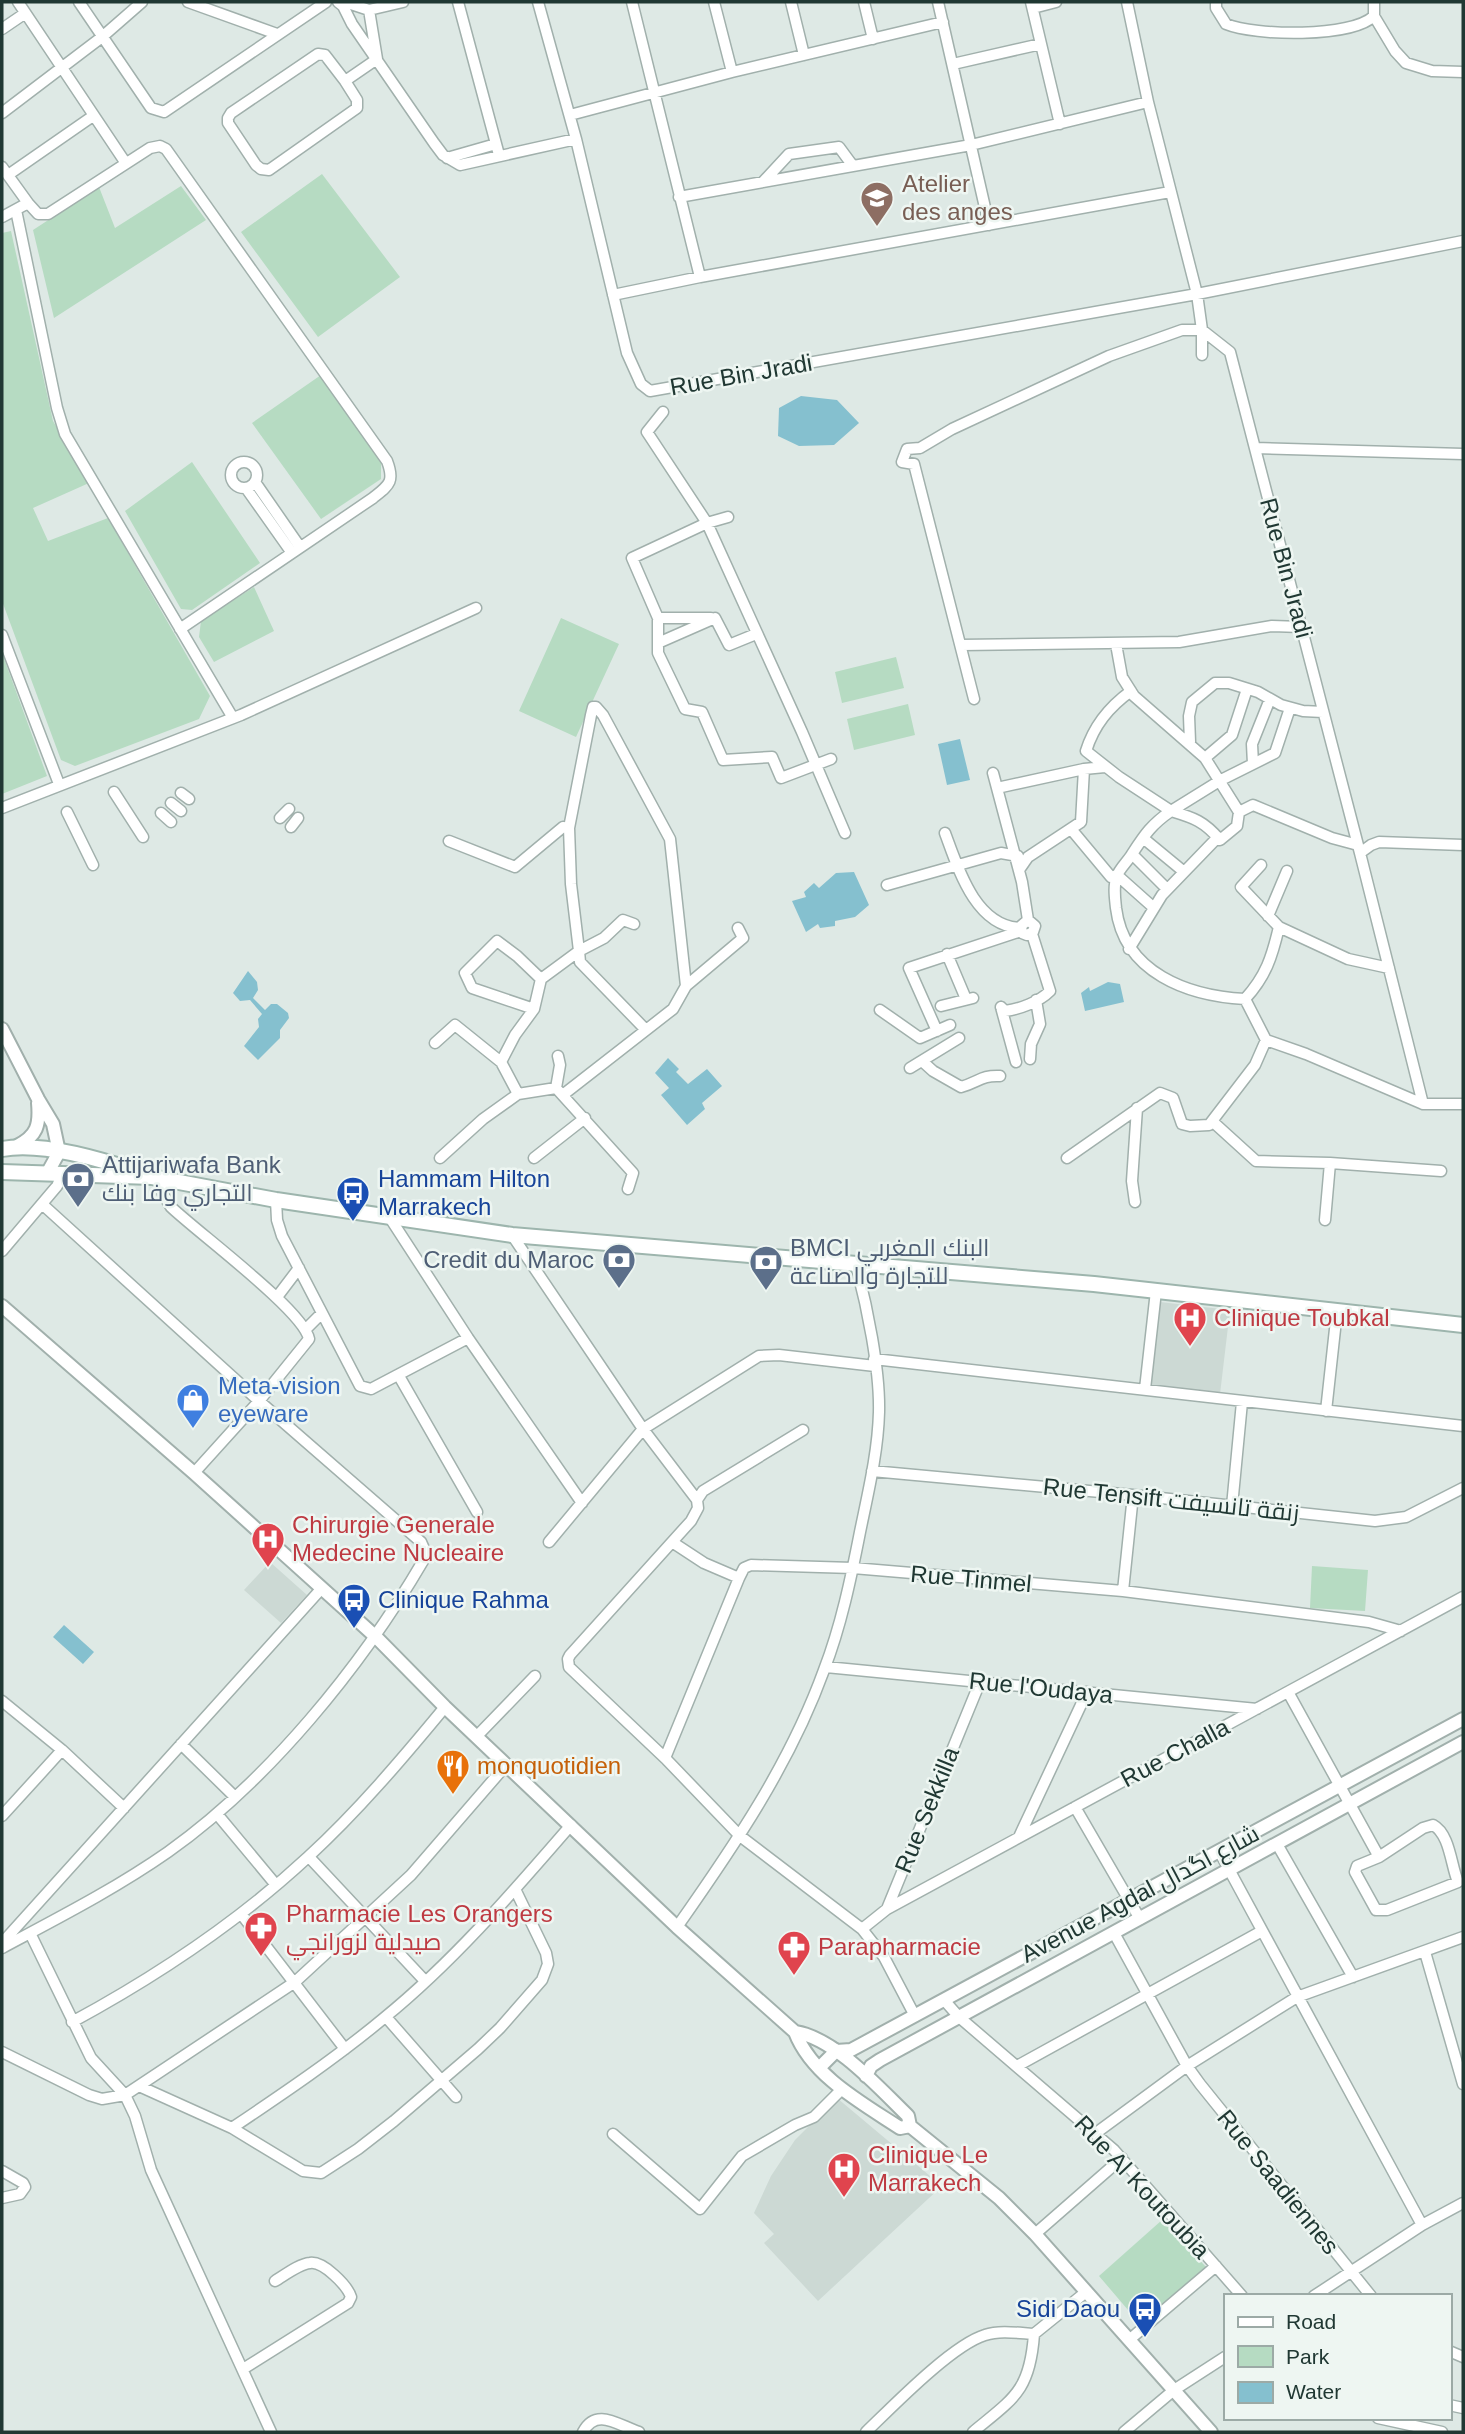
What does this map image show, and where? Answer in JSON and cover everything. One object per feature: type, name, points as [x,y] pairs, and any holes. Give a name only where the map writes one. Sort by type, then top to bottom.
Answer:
[{"type":"main road","points":[[7,1146],[59,1152],[118,1165],[156,1177],[276,1200],[512,1235],[1156,1291],[1463,1325]]},
{"type":"main road","points":[[2,1172],[156,1177]]},
{"type":"street","points":[[18,2],[125,162]]},
{"type":"street","points":[[79,2],[151,108],[164,112],[326,2]]},
{"type":"street","points":[[2,113],[102,37],[142,2]]},
{"type":"street","points":[[188,2],[277,34]]},
{"type":"street","points":[[338,2],[344,6],[352,24],[447,158],[460,164],[576,139]]},
{"type":"street","points":[[345,2],[369,10],[403,2]]},
{"type":"street","points":[[458,2],[499,155]]},
{"type":"street","points":[[538,2],[570,115],[613,295],[1171,192]]},
{"type":"street","points":[[632,2],[700,277]]},
{"type":"street","points":[[714,2],[732,72]]},
{"type":"street","points":[[791,2],[804,55]]},
{"type":"street","points":[[864,2],[873,39]]},
{"type":"street","points":[[938,2],[989,225]]},
{"type":"street","points":[[1056,2],[1032,5],[1060,124]]},
{"type":"street","points":[[1127,2],[1147,102],[1196,294],[1202,330],[1202,355]]},
{"type":"street","points":[[1216,2],[1216,8],[1226,24],[1255,32],[1341,29],[1367,23],[1374,16]]},
{"type":"street","points":[[1374,2],[1374,16],[1395,51],[1406,62],[1432,71],[1463,72]]},
{"type":"street","points":[[369,10],[377,59]]},
{"type":"street","points":[[2,29],[24,14]]},
{"type":"street","points":[[570,115],[654,91],[943,22]]},
{"type":"street","points":[[953,64],[1041,44]]},
{"type":"street","points":[[318,54],[325,55],[345,81],[357,100],[357,108],[269,170],[261,169],[256,164],[228,123],[231,113],[318,54]]},
{"type":"street","points":[[345,81],[377,59]]},
{"type":"street","points":[[679,197],[971,145],[1147,102]]},
{"type":"street","points":[[93,117],[5,171],[28,203],[38,214],[48,214],[150,148],[160,146],[166,149],[387,461],[391,472],[388,485],[180,629]]},
{"type":"street","points":[[447,158],[496,144]]},
{"type":"street","points":[[763,182],[789,154],[839,147],[853,166]]},
{"type":"street","points":[[2,217],[28,203]]},
{"type":"street","points":[[16,210],[62,425],[233,718]]},
{"type":"street","name":"Rue Bin Jradi","points":[[613,295],[635,374],[641,384],[650,391],[659,391],[1196,294],[1463,241]]},
{"type":"street","points":[[974,699],[914,464],[902,463],[907,449],[920,448],[952,429],[1109,356],[1182,330],[1202,330]]},
{"type":"street","name":"Rue Bin Jradi","points":[[1202,330],[1230,352],[1423,1104]]},
{"type":"street","points":[[663,412],[647,432],[707,523],[845,833]]},
{"type":"street","points":[[1255,448],[1463,454]]},
{"type":"street","points":[[251,485],[296,550]]},
{"type":"street","points":[[728,517],[707,523],[632,558],[658,618],[658,653],[685,709],[702,712],[723,760],[772,757],[781,778],[831,759]]},
{"type":"street","points":[[2,807],[233,718],[476,608]]},
{"type":"street","points":[[658,618],[715,618]]},
{"type":"street","points":[[715,618],[729,645],[756,634]]},
{"type":"street","points":[[658,643],[715,618]]},
{"type":"street","points":[[961,645],[1179,642],[1272,626],[1301,627]]},
{"type":"street","points":[[2,635],[60,783]]},
{"type":"street","points":[[1116,644],[1122,677],[1131,691],[1205,758],[1239,812],[1237,826],[1220,840],[1218,838],[1167,889],[1129,949]]},
{"type":"street","points":[[1190,742],[1189,716],[1192,702],[1215,683],[1247,689],[1290,708],[1324,712]]},
{"type":"street","points":[[1205,758],[1232,735],[1247,689]]},
{"type":"street","points":[[1131,691],[1115,703],[1091,733],[1086,751],[1105,767],[1171,811],[1195,819],[1218,838]]},
{"type":"street","points":[[1253,764],[1252,744],[1270,699]]},
{"type":"street","points":[[645,1029],[580,962],[570,884],[569,828],[593,707],[603,715],[670,839],[686,986]]},
{"type":"street","points":[[1071,830],[1111,877],[1117,874],[1156,820],[1221,780],[1275,753],[1290,708]]},
{"type":"street","points":[[998,788],[1105,767]]},
{"type":"street","points":[[1019,870],[1028,857],[1081,822],[1084,769]]},
{"type":"street","points":[[993,773],[1019,870],[1025,928],[1050,991],[1044,997],[1017,1010],[1005,1011],[1001,1007],[1016,1062]]},
{"type":"street","points":[[114,792],[143,837]]},
{"type":"street","points":[[171,803],[181,811]]},
{"type":"street","points":[[1239,812],[1253,805],[1359,849],[1379,842],[1463,845]]},
{"type":"street","points":[[279,818],[289,809]]},
{"type":"street","points":[[67,811],[93,865]]},
{"type":"street","points":[[161,813],[171,822]]},
{"type":"street","points":[[449,841],[515,867],[563,827],[569,828]]},
{"type":"street","points":[[945,833],[972,899],[1010,928],[1025,928]]},
{"type":"street","points":[[1143,838],[1183,871]]},
{"type":"street","points":[[887,885],[1001,853],[1028,857]]},
{"type":"street","points":[[1132,855],[1167,889]]},
{"type":"street","points":[[1261,865],[1241,887],[1279,928],[1348,959],[1389,968]]},
{"type":"street","points":[[1268,916],[1287,871]]},
{"type":"street","points":[[1117,874],[1154,908]]},
{"type":"street","points":[[1117,874],[1114,892],[1117,917],[1129,949],[1164,980],[1220,998],[1245,999]]},
{"type":"street","points":[[501,1062],[515,1035],[534,1010],[541,979],[579,951],[604,938],[623,920],[634,924]]},
{"type":"street","points":[[440,1158],[483,1119],[518,1094],[560,1091],[590,1075],[673,1009],[686,986],[743,937],[738,928]]},
{"type":"street","points":[[937,1031],[909,968],[1025,928]]},
{"type":"street","points":[[1245,999],[1270,962],[1279,928]]},
{"type":"street","points":[[534,1010],[472,988],[465,973],[497,941],[541,979]]},
{"type":"street","points":[[942,1006],[970,998],[947,954]]},
{"type":"street","points":[[1245,999],[1266,1040],[1306,1054],[1423,1104],[1463,1104]]},
{"type":"street","points":[[1030,1059],[1031,1044],[1040,1024],[1036,1000]]},
{"type":"street","points":[[880,1010],[920,1038],[950,1025]]},
{"type":"street","points":[[435,1043],[455,1025],[501,1062],[518,1094]]},
{"type":"street","points":[[2,1029],[53,1124],[59,1152],[55,1164],[57,1186],[2,1251]]},
{"type":"street","points":[[910,1068],[959,1038]]},
{"type":"street","points":[[1066,1158],[1160,1093],[1173,1098],[1182,1124],[1209,1125],[1255,1065],[1266,1040]]},
{"type":"street","points":[[558,1056],[560,1091],[634,1173],[628,1189]]},
{"type":"street","points":[[922,1061],[933,1072],[961,1087],[985,1075],[1000,1076]]},
{"type":"street","points":[[7,1146],[29,1140],[35,1133],[39,1116],[38,1099]]},
{"type":"street","points":[[1135,1202],[1132,1181],[1137,1108]]},
{"type":"street","points":[[534,1158],[585,1118]]},
{"type":"street","points":[[1212,1121],[1256,1161],[1441,1171]]},
{"type":"street","points":[[1325,1220],[1330,1163]]},
{"type":"street","points":[[156,1177],[171,1207],[277,1297],[309,1335],[308,1344],[194,1473]]},
{"type":"street","points":[[276,1200],[277,1220],[282,1236],[360,1386],[371,1390],[468,1338]]},
{"type":"street","points":[[2,1946],[70,1913],[168,1852],[236,1797],[332,1692],[376,1637],[423,1561],[424,1546],[42,1204]]},
{"type":"street","points":[[390,1218],[468,1338],[582,1503]]},
{"type":"street","points":[[512,1235],[643,1429],[697,1500]]},
{"type":"street","points":[[677,1927],[740,1836],[783,1761],[826,1667],[853,1568],[872,1471],[879,1414],[864,1296],[856,1265]]},
{"type":"street","points":[[277,1297],[299,1268]]},
{"type":"street","points":[[1145,1389],[1156,1291]]},
{"type":"street","points":[[2,1306],[194,1473],[376,1637],[445,1707],[677,1927],[795,2032],[799,2043],[842,2088],[900,2128],[910,2126]]},
{"type":"street","points":[[1325,1411],[1337,1311]]},
{"type":"street","points":[[306,1329],[321,1314]]},
{"type":"street","points":[[549,1542],[643,1429],[747,1363],[766,1354],[1145,1389],[1463,1426]]},
{"type":"street","points":[[399,1376],[477,1513]]},
{"type":"street","points":[[1232,1506],[1242,1402]]},
{"type":"street","points":[[803,1430],[703,1491],[697,1500],[695,1514],[568,1659],[572,1671],[664,1758],[740,1836],[862,1929],[884,1957],[915,2016]]},
{"type":"street","name":"Rue Tensift زنقة تانسيفت","points":[[872,1471],[1376,1521],[1390,1520],[1422,1510],[1463,1488]]},
{"type":"street","points":[[1122,1591],[1133,1495]]},
{"type":"street","points":[[664,1758],[739,1578],[704,1563],[672,1542]]},
{"type":"street","name":"Rue Tinmel","points":[[739,1578],[744,1568],[751,1565],[853,1568],[1122,1591],[1369,1622],[1401,1631]]},
{"type":"street","points":[[2,1946],[322,1588]]},
{"type":"street","name":"Rue Challa","points":[[887,1909],[1463,1597]]},
{"type":"street","name":"Rue l'Oudaya","points":[[826,1667],[1257,1709]]},
{"type":"street","points":[[477,1736],[535,1676]]},
{"type":"street","name":"Rue Sekkilla","points":[[862,1929],[887,1909],[980,1682]]},
{"type":"street","points":[[1019,1837],[1087,1692]]},
{"type":"street","points":[[1288,1692],[1379,1857]]},
{"type":"street","points":[[2,1701],[62,1750],[124,1808]]},
{"type":"street","points":[[72,2022],[187,1953],[242,1914],[309,1857],[385,1778],[445,1707]]},
{"type":"street","name":"Avenue Agdal شارع اگدال","points":[[820,2068],[836,2051],[851,2050],[1463,1719]]},
{"type":"street","name":"Avenue Agdal شارع اگدال","points":[[866,2077],[872,2066],[880,2060],[1463,1742]]},
{"type":"street","points":[[181,1744],[236,1797]]},
{"type":"street","points":[[2,1815],[62,1750]]},
{"type":"street","points":[[2,2052],[89,2095],[102,2099],[125,2095],[295,1982],[411,1875],[507,1764]]},
{"type":"street","points":[[1075,1807],[1140,1919]]},
{"type":"street","points":[[217,1814],[276,1885]]},
{"type":"street","points":[[232,2128],[386,2017],[515,1889],[571,1825]]},
{"type":"street","points":[[1433,1825],[1440,1829],[1458,1882],[1387,1910],[1376,1910],[1355,1869],[1379,1857],[1423,1828],[1433,1825]]},
{"type":"street","points":[[1277,1844],[1353,1977]]},
{"type":"street","points":[[1219,1851],[1422,2225]]},
{"type":"street","points":[[309,1857],[425,1981]]},
{"type":"street","points":[[139,2086],[232,2128],[303,2171],[321,2172],[358,2149],[394,2121],[500,2028],[542,1980],[547,1970],[546,1953],[515,1889]]},
{"type":"street","points":[[242,1914],[345,2049]]},
{"type":"street","points":[[1017,2066],[1262,1931]]},
{"type":"street","points":[[30,1933],[96,2066],[125,2095],[135,2116],[151,2170],[271,2432]]},
{"type":"street","name":"Rue Saadiennes","points":[[1114,1933],[1187,2066],[1216,2106],[1369,2294]]},
{"type":"street","points":[[1097,2133],[1187,2066],[1297,1997],[1463,1937]]},
{"type":"street","points":[[1425,1952],[1463,2084]]},
{"type":"street","name":"Rue Al Koutoubia","points":[[944,2000],[959,2017],[1097,2133],[1240,2294]]},
{"type":"street","points":[[386,2017],[456,2097]]},
{"type":"street","points":[[795,2032],[808,2034],[836,2051],[908,2116],[910,2126],[999,2198],[1035,2234],[1211,2432]]},
{"type":"street","points":[[613,2134],[700,2209],[742,2156],[814,2117],[842,2088]]},
{"type":"street","points":[[867,2107],[881,2091]]},
{"type":"street","points":[[1035,2234],[1122,2158]]},
{"type":"street","points":[[2,2171],[23,2183],[25,2187],[20,2194],[2,2198]]},
{"type":"street","points":[[1317,2294],[1422,2225],[1463,2203]]},
{"type":"street","points":[[243,2369],[348,2302],[351,2297],[342,2281],[317,2263],[307,2263],[275,2281]]},
{"type":"street","points":[[1129,2340],[1216,2266]]},
{"type":"street","points":[[866,2432],[946,2359],[970,2342],[996,2333],[1034,2334],[1087,2292]]},
{"type":"street","points":[[972,2432],[1009,2402],[1022,2387],[1032,2359],[1034,2334]]},
{"type":"street","points":[[1124,2432],[1174,2390],[1224,2358]]},
{"type":"street","points":[[583,2432],[591,2421],[599,2418],[639,2432]]},
{"type":"street","points":[[1388,2420],[1442,2432]]},
{"type":"shaded area","name":"Clinique Toubkal","points":[[1160,1302],[1230,1310],[1220,1394],[1150,1386]]},
{"type":"shaded area","points":[[270,1562],[307,1595],[281,1623],[244,1590]]},
{"type":"shaded area","name":"Clinique Le Marrakech","points":[[837,2098],[942,2186],[818,2301],[764,2243],[774,2234],[754,2213],[771,2176],[795,2140]]},
{"type":"green space","points":[[322,174],[400,277],[318,337],[241,232]]},
{"type":"green space","points":[[181,186],[206,220],[54,318],[33,230],[99,187],[115,228]]},
{"type":"green space","points":[[11,231],[53,421],[89,483],[33,508],[48,541],[108,518],[210,696],[199,719],[75,766],[61,760],[2,601],[2,233]]},
{"type":"green space","points":[[321,375],[381,463],[381,479],[321,519],[252,423]]},
{"type":"green space","points":[[192,462],[260,563],[192,610],[181,609],[125,511]]},
{"type":"green space","points":[[254,587],[274,631],[214,662],[199,637],[201,621]]},
{"type":"green space","points":[[561,618],[619,644],[576,737],[519,711]]},
{"type":"green space","points":[[2,653],[47,776],[2,794]]},
{"type":"green space","points":[[896,657],[904,688],[842,703],[835,672]]},
{"type":"green space","points":[[908,704],[915,735],[854,750],[847,719]]},
{"type":"green space","points":[[1312,1566],[1368,1570],[1365,1611],[1310,1608]]},
{"type":"green space","points":[[1162,2220],[1206,2267],[1140,2324],[1099,2276]]},
{"type":"water","points":[[801,396],[837,400],[859,423],[834,445],[799,446],[778,436],[779,408]]},
{"type":"water","points":[[960,739],[970,780],[947,785],[938,744]]},
{"type":"water","points":[[854,872],[869,905],[855,917],[835,921],[835,926],[820,928],[818,924],[806,932],[792,901],[806,897],[804,892],[814,883],[819,888],[836,873]]},
{"type":"water","points":[[248,971],[257,982],[258,990],[253,998],[265,1010],[271,1004],[277,1004],[288,1013],[289,1018],[280,1030],[280,1038],[258,1060],[244,1046],[259,1027],[258,1019],[262,1014],[250,1000],[240,1001],[233,993]]},
{"type":"water","points":[[1108,982],[1120,984],[1124,1002],[1085,1011],[1081,993],[1089,987],[1090,991]]},
{"type":"water","points":[[668,1058],[679,1069],[676,1072],[688,1084],[707,1069],[722,1086],[702,1103],[705,1109],[687,1125],[661,1095],[669,1088],[655,1073]]},
{"type":"water","points":[[64,1625],[94,1652],[83,1664],[53,1637]]},
{"type":"place","name":"Atelier des anges","points":[[877,228]]},
{"type":"place","name":"Attijariwafa Bank التجاري وفا بنك","points":[[78,1209]]},
{"type":"place","name":"Hammam Hilton Marrakech","points":[[353,1223]]},
{"type":"place","name":"Credit du Maroc","points":[[619,1290]]},
{"type":"place","name":"BMCI البنك المغربي للتجارة والصناعة","points":[[766,1292]]},
{"type":"place","name":"Clinique Toubkal","points":[[1190,1348]]},
{"type":"place","name":"Meta-vision eyeware","points":[[193,1430]]},
{"type":"place","name":"Chirurgie Generale Medecine Nucleaire","points":[[268,1569]]},
{"type":"place","name":"Clinique Rahma","points":[[354,1630]]},
{"type":"place","name":"monquotidien","points":[[453,1796]]},
{"type":"place","name":"Pharmacie Les Orangers صيدلية لزورانجي","points":[[261,1958]]},
{"type":"place","name":"Parapharmacie","points":[[794,1977]]},
{"type":"place","name":"Clinique Le Marrakech","points":[[844,2199]]},
{"type":"place","name":"Sidi Daou","points":[[1145,2339]]}]
